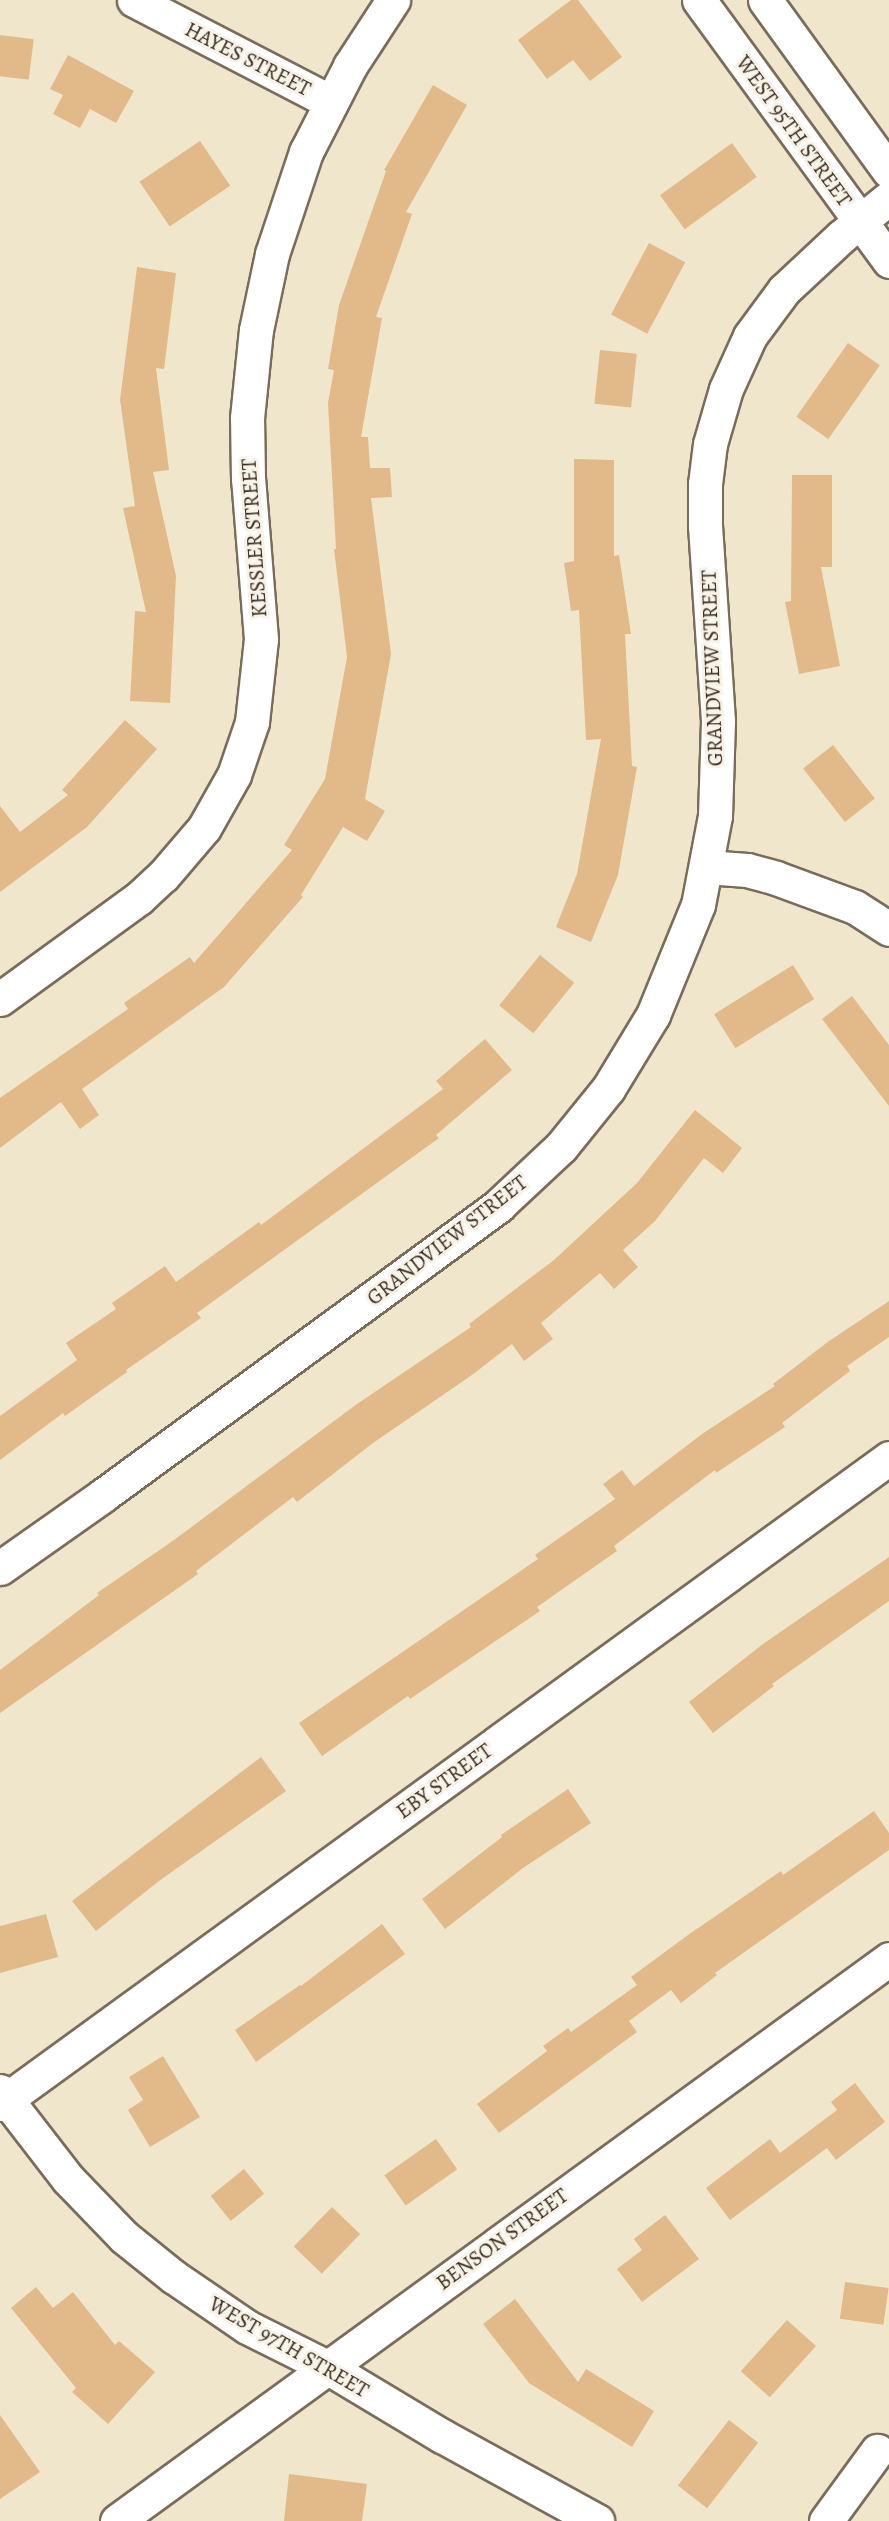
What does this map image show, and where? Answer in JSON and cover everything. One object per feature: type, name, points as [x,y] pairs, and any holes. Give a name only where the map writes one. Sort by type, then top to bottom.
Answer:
[{"type":"street","name":"HAYES STREET","points":[[134,0],[331,102]]},
{"type":"street","name":"KESSLER STREET","points":[[0,999],[139,898],[163,876],[204,828],[234,774],[252,722],[261,639],[248,479],[248,418],[256,330],[272,254],[306,152],[350,66],[393,0]]},
{"type":"street","name":"WEST 95TH STREET","points":[[699,0],[889,261]]},
{"type":"street","points":[[765,0],[889,171]]},
{"type":"street","name":"GRANDVIEW STREET","points":[[0,1568],[499,1205],[561,1147],[608,1089],[653,1015],[698,905],[715,816],[718,721],[705,526],[705,484],[710,444],[737,362],[766,312],[784,290],[859,221],[889,198]]},
{"type":"street","points":[[706,867],[747,870],[776,878],[855,907],[889,929]]},
{"type":"street","name":"EBY STREET","points":[[2,2098],[889,1458]]},
{"type":"street","name":"BENSON STREET","points":[[117,2521],[889,1959]]},
{"type":"street","name":"WEST 97TH STREET","points":[[2,2098],[68,2179],[124,2237],[174,2277],[247,2327],[327,2367],[442,2436],[597,2521]]},
{"type":"street","points":[[826,2521],[877,2451]]},
{"type":"building","points":[[571,0],[578,0],[622,57],[590,81],[573,60],[547,79],[518,40]]},
{"type":"building","points":[[0,35],[34,39],[29,80],[0,76]]},
{"type":"building","points":[[68,55],[134,91],[116,123],[90,109],[80,128],[53,114],[63,95],[50,89]]},
{"type":"building","points":[[433,85],[467,105],[406,212],[412,214],[376,317],[382,318],[361,437],[368,437],[370,468],[390,468],[392,497],[371,498],[391,654],[365,799],[385,811],[367,841],[343,827],[301,895],[303,897],[224,987],[82,1089],[99,1115],[80,1129],[61,1102],[0,1148],[0,1098],[128,1009],[124,1003],[190,957],[194,963],[292,850],[284,845],[325,779],[347,657],[334,549],[336,549],[328,403],[334,370],[328,369],[339,305],[386,171],[384,170]]},
{"type":"building","points":[[200,141],[230,186],[170,227],[139,182]]},
{"type":"building","points":[[732,143],[757,177],[685,229],[660,195]]},
{"type":"building","points":[[649,243],[685,262],[647,334],[611,315]]},
{"type":"building","points":[[137,267],[176,273],[164,369],[156,368],[169,470],[153,472],[176,576],[170,703],[130,701],[135,611],[146,612],[123,508],[135,506],[120,400]]},
{"type":"building","points":[[848,343],[880,365],[828,439],[796,417]]},
{"type":"building","points":[[600,350],[637,354],[631,408],[594,404]]},
{"type":"building","points":[[574,459],[614,460],[614,556],[619,555],[631,634],[625,634],[632,766],[637,767],[618,875],[591,942],[556,927],[577,874],[601,739],[586,740],[579,610],[571,611],[564,563],[574,561]]},
{"type":"building","points":[[792,475],[832,475],[832,567],[821,567],[840,666],[799,674],[785,602],[791,601]]},
{"type":"building","points":[[125,720],[157,749],[87,827],[0,892],[0,806],[20,832],[68,795],[62,790]]},
{"type":"building","points":[[833,745],[875,799],[845,822],[803,768]]},
{"type":"building","points":[[540,955],[574,983],[533,1033],[499,1006]]},
{"type":"building","points":[[793,965],[814,999],[735,1048],[714,1014]]},
{"type":"building","points":[[852,996],[889,1045],[889,1106],[822,1019]]},
{"type":"building","points":[[485,1039],[512,1070],[436,1135],[439,1138],[197,1313],[201,1318],[65,1416],[63,1413],[0,1460],[0,1416],[77,1360],[66,1343],[116,1309],[112,1303],[165,1266],[176,1282],[259,1222],[261,1225],[443,1089],[436,1081]]},
{"type":"building","points":[[695,1110],[742,1148],[723,1173],[704,1158],[655,1221],[623,1250],[638,1267],[614,1289],[600,1273],[541,1323],[553,1339],[524,1361],[512,1344],[472,1375],[373,1443],[297,1502],[293,1497],[196,1571],[198,1574],[0,1713],[0,1670],[99,1595],[97,1593],[174,1540],[357,1404],[471,1327],[469,1324],[554,1260],[637,1183]]},
{"type":"building","points":[[889,1301],[889,1337],[847,1366],[850,1371],[782,1423],[785,1427],[716,1473],[715,1470],[614,1546],[617,1551],[537,1607],[540,1611],[410,1699],[408,1696],[322,1756],[299,1723],[538,1559],[535,1555],[615,1499],[603,1484],[622,1470],[634,1486],[702,1434],[775,1386],[773,1384],[829,1341]]},
{"type":"building","points":[[889,1557],[889,1601],[772,1684],[774,1686],[713,1733],[689,1702],[763,1644]]},
{"type":"building","points":[[261,1757],[286,1791],[159,1881],[96,1931],[72,1901]]},
{"type":"building","points":[[568,1789],[591,1823],[523,1868],[445,1929],[422,1899],[502,1837],[501,1835]]},
{"type":"building","points":[[874,1811],[889,1833],[889,1850],[715,1973],[717,1975],[681,2003],[671,1990],[629,2021],[637,2032],[499,2133],[477,2104],[547,2051],[543,2046],[568,2028],[571,2032],[637,1985],[631,1977],[688,1935],[781,1871],[783,1875]]},
{"type":"building","points":[[46,1914],[58,1957],[0,1973],[0,1926]]},
{"type":"building","points":[[382,1924],[405,1954],[256,2062],[235,2030],[301,1986]]},
{"type":"building","points":[[163,2056],[200,2117],[150,2147],[128,2110],[143,2100],[129,2077]]},
{"type":"building","points":[[855,2083],[885,2122],[836,2160],[827,2148],[730,2220],[706,2188],[770,2139],[780,2153],[837,2110],[831,2102]]},
{"type":"building","points":[[436,2139],[457,2169],[406,2205],[384,2175]]},
{"type":"building","points":[[244,2169],[264,2194],[231,2221],[211,2196]]},
{"type":"building","points":[[332,2207],[360,2234],[322,2274],[294,2247]]},
{"type":"building","points":[[665,2215],[699,2259],[642,2302],[617,2269],[642,2250],[634,2239]]},
{"type":"building","points":[[845,2282],[889,2288],[883,2325],[840,2319]]},
{"type":"building","points":[[36,2287],[53,2308],[73,2292],[115,2345],[119,2341],[155,2372],[108,2424],[72,2392],[76,2388],[11,2308]]},
{"type":"building","points":[[515,2299],[578,2382],[586,2369],[654,2411],[632,2447],[529,2383],[483,2324]]},
{"type":"building","points":[[787,2320],[816,2346],[770,2397],[741,2371]]},
{"type":"building","points":[[0,2415],[40,2472],[0,2499]]},
{"type":"building","points":[[729,2420],[758,2443],[707,2508],[678,2485]]},
{"type":"building","points":[[289,2474],[367,2484],[362,2521],[284,2521]]}]
